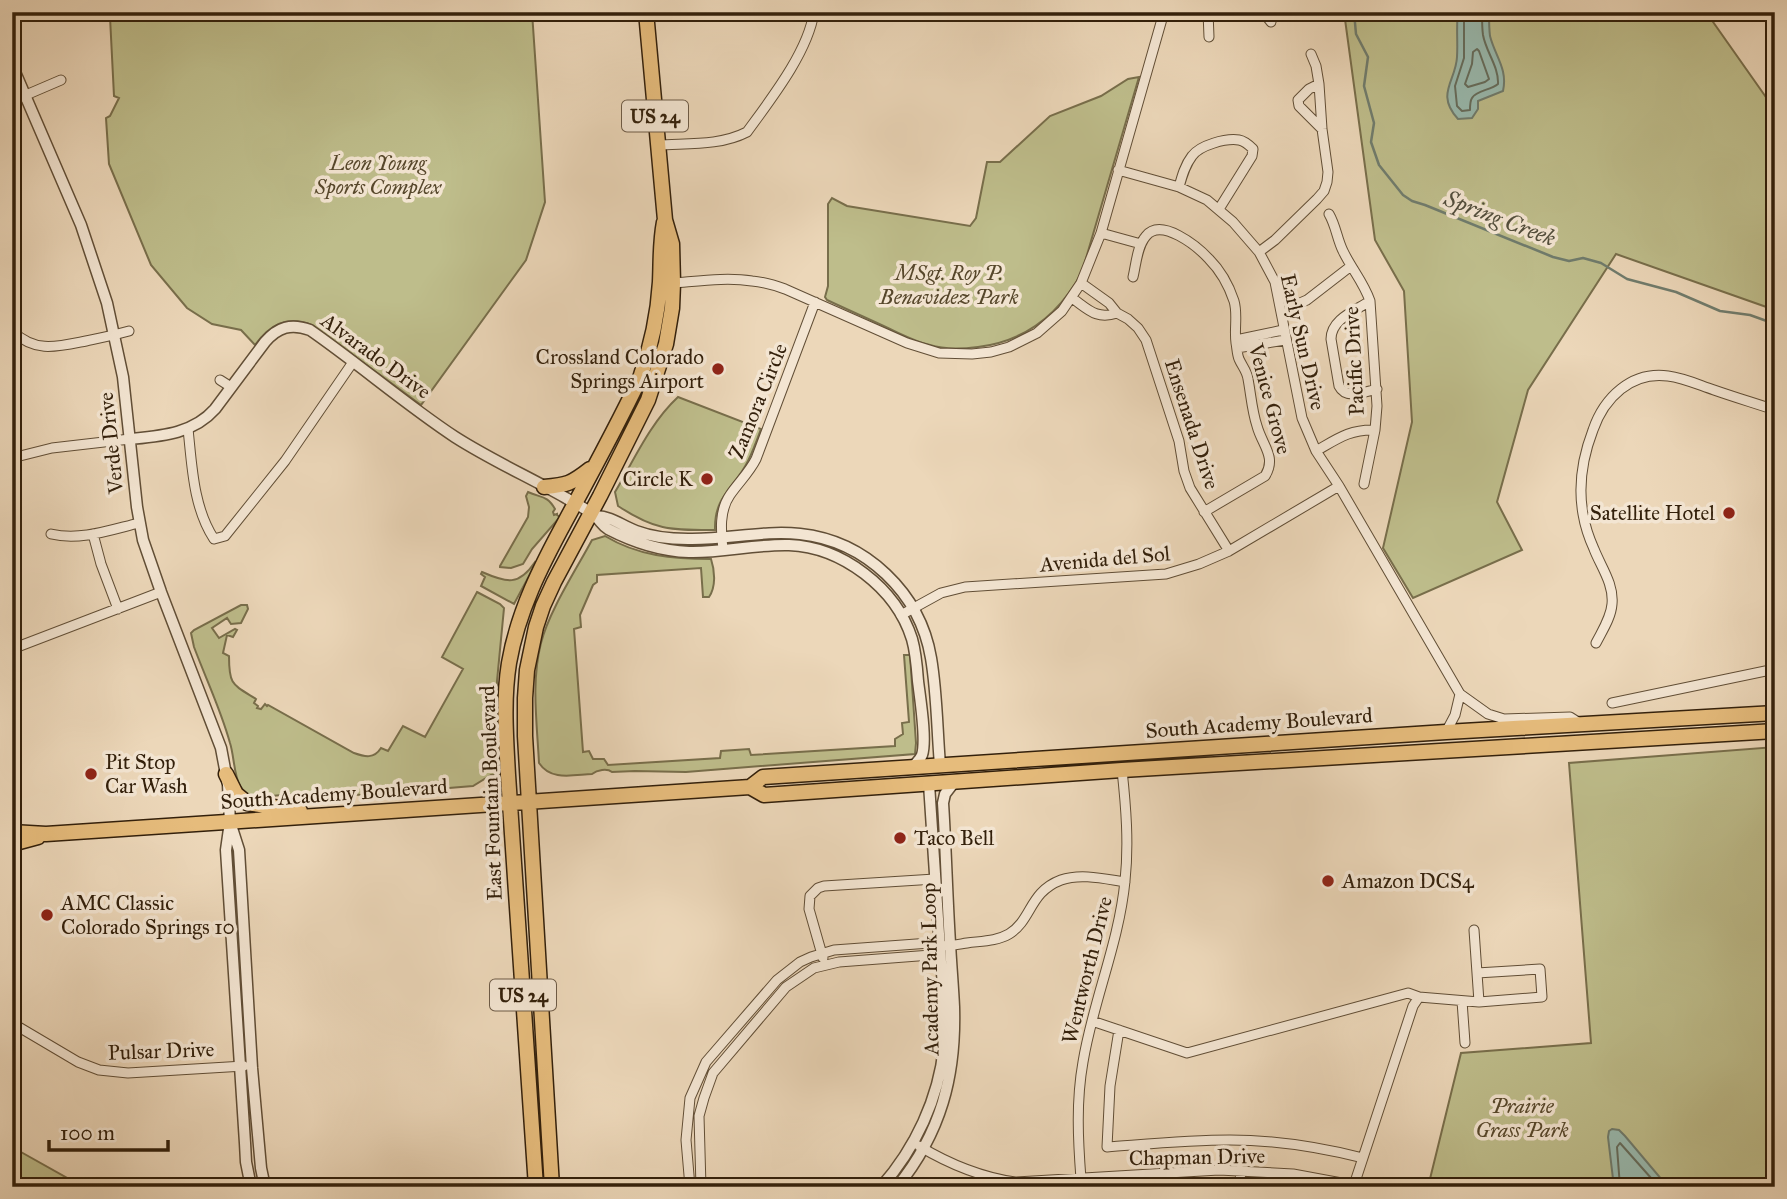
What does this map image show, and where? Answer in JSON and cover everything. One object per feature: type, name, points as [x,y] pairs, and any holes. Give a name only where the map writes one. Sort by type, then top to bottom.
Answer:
[{"type":"highway","name":"East Fountain Boulevard","points":[[552,1187],[524,714],[527,670],[543,606],[554,582],[594,515],[648,400],[666,344],[672,308],[672,244],[665,220],[646,12]]},
{"type":"highway","name":"East Fountain Boulevard","points":[[536,1187],[510,803],[506,689],[513,644],[528,594],[640,378],[649,352],[655,325],[660,246],[665,220]]},
{"type":"highway","points":[[544,487],[571,483],[594,467]]},
{"type":"highway","name":"South Academy Boulevard","points":[[12,832],[46,835],[750,786],[763,777],[1775,713]]},
{"type":"highway","name":"South Academy Boulevard","points":[[750,786],[764,795],[1122,770],[1775,731]]},
{"type":"highway","points":[[929,784],[950,773],[1089,763],[1100,754]]},
{"type":"highway","points":[[818,791],[845,781],[923,776],[940,765]]},
{"type":"highway","points":[[226,774],[236,794],[247,803],[329,815]]},
{"type":"highway","name":"South Academy Boulevard","points":[[12,844],[46,835]]},
{"type":"street","points":[[658,145],[720,141],[747,132],[803,49],[814,12]]},
{"type":"street","points":[[673,283],[751,280],[785,289],[923,349],[939,353],[972,354],[1009,347],[1023,341],[1050,323],[1081,284],[1101,233],[1164,12]]},
{"type":"street","points":[[1209,12],[1209,37]]},
{"type":"street","points":[[1263,12],[1271,22]]},
{"type":"street","points":[[1259,252],[1275,240],[1324,191],[1327,182],[1319,84],[1311,54]]},
{"type":"street","name":"Verde Drive","points":[[12,65],[88,243],[107,303],[123,377],[139,523],[161,592],[221,748],[230,822]]},
{"type":"street","points":[[12,101],[61,80]]},
{"type":"street","points":[[1319,84],[1298,100],[1299,106],[1322,129]]},
{"type":"street","points":[[1178,187],[1193,153],[1212,144],[1237,140],[1246,143],[1253,149],[1252,156],[1219,209]]},
{"type":"street","name":"Early Sun Drive","points":[[1118,170],[1178,187],[1207,200],[1240,229],[1259,252],[1275,282],[1302,418],[1316,451],[1460,694],[1488,714],[1504,719],[1570,717],[1582,725]]},
{"type":"street","name":"Pacific Drive","points":[[1329,214],[1336,226],[1342,248],[1370,301],[1377,389],[1375,430],[1364,484]]},
{"type":"street","name":"Venice Grove","points":[[1141,244],[1146,236],[1161,229],[1195,247],[1210,260],[1224,279],[1234,300],[1239,358],[1248,376],[1257,426],[1271,461],[1265,476],[1204,512]]},
{"type":"street","points":[[1101,233],[1141,244],[1133,277]]},
{"type":"street","points":[[1300,303],[1351,266]]},
{"type":"street","name":"Ensenada Drive","points":[[1081,284],[1128,319],[1146,340],[1179,441],[1190,488],[1229,551]]},
{"type":"street","points":[[1072,298],[1097,315],[1109,316],[1117,313]]},
{"type":"street","points":[[1370,301],[1340,320],[1331,332],[1331,339],[1342,391],[1352,394],[1377,389]]},
{"type":"street","name":"Zamora Circle","points":[[723,550],[724,507],[756,459],[815,302]]},
{"type":"street","name":"Alvarado Drive","points":[[12,458],[52,448],[160,436],[188,429],[210,415],[270,337],[285,327],[297,326],[310,330],[452,434],[574,503]]},
{"type":"street","points":[[1236,344],[1283,330]]},
{"type":"street","points":[[12,331],[28,342],[45,347],[129,331]]},
{"type":"street","points":[[1236,344],[1285,340]]},
{"type":"street","points":[[188,429],[194,480],[205,526],[214,539],[225,536],[285,461],[353,362]]},
{"type":"street","points":[[1596,643],[1610,616],[1612,593],[1588,533],[1581,484],[1588,444],[1599,414],[1608,400],[1638,379],[1660,375],[1775,410]]},
{"type":"street","points":[[220,380],[231,387]]},
{"type":"street","points":[[1316,451],[1349,433],[1375,430]]},
{"type":"street","name":"Avenida del Sol","points":[[901,615],[953,589],[1167,574],[1229,551],[1339,486]]},
{"type":"street","points":[[574,503],[594,515],[604,527],[645,545],[690,552],[789,545],[812,548],[848,564],[873,581],[901,615],[912,641],[923,746],[919,760],[913,767]]},
{"type":"street","points":[[594,515],[609,517],[633,530],[662,537],[690,539],[803,534],[831,541],[878,566],[895,583],[913,609],[925,636],[931,658],[940,765]]},
{"type":"street","points":[[51,534],[76,537],[139,523]]},
{"type":"street","points":[[93,534],[118,609]]},
{"type":"street","points":[[12,649],[161,592]]},
{"type":"street","points":[[1612,703],[1775,669]]},
{"type":"street","points":[[1446,732],[1455,715],[1460,694]]},
{"type":"street","name":"Wentworth Drive","points":[[1081,1179],[1078,1127],[1083,1062],[1116,931],[1125,882],[1127,830],[1122,770]]},
{"type":"street","name":"Academy Park Loop","points":[[897,1187],[919,1146],[942,1059],[945,946],[943,803],[945,794],[955,782]]},
{"type":"street","name":"Academy Park Loop","points":[[929,784],[935,879],[945,946]]},
{"type":"street","points":[[230,822],[239,850],[252,1064],[265,1187]]},
{"type":"street","points":[[230,822],[226,849],[246,1162],[251,1187]]},
{"type":"street","points":[[690,1187],[687,1140],[690,1098],[706,1062],[777,980],[800,962],[834,950],[930,943],[945,946],[992,940],[1012,932],[1023,921],[1040,893],[1060,880],[1077,877],[1125,882]]},
{"type":"street","points":[[825,965],[809,909],[810,896],[818,888],[935,879]]},
{"type":"street","points":[[1474,930],[1479,1002]]},
{"type":"street","points":[[701,1187],[699,1116],[713,1073],[786,987],[804,974],[825,965],[931,955],[945,946]]},
{"type":"street","points":[[1092,1021],[1187,1052],[1408,993],[1419,997],[1479,1002],[1542,997],[1540,969],[1477,973]]},
{"type":"street","points":[[1358,1186],[1363,1158],[1413,1006],[1419,997]]},
{"type":"street","points":[[1462,1001],[1465,1044]]},
{"type":"street","name":"Pulsar Drive","points":[[12,1023],[78,1062],[103,1071],[128,1073],[252,1064]]},
{"type":"street","points":[[1119,1030],[1110,1086],[1107,1147],[1242,1140],[1305,1146],[1363,1158]]},
{"type":"street","name":"Academy Park Loop","points":[[881,1187],[919,1146]]},
{"type":"street","name":"Chapman Drive","points":[[919,1146],[955,1165],[1002,1180],[1026,1182],[1240,1170],[1293,1174],[1358,1186]]},
{"type":"street","points":[[1240,1170],[1241,1187]]},
{"type":"green space","name":"Leon Young Sports Complex","points":[[107,12],[532,12],[545,202],[526,260],[421,405],[312,325],[294,321],[279,324],[255,345],[241,330],[212,324],[187,308],[151,265],[109,164],[106,118],[110,116],[119,98],[114,96],[110,17],[107,17]]},
{"type":"green space","points":[[1344,12],[1706,12],[1775,110],[1775,310],[1616,254],[1528,390],[1497,502],[1522,550],[1413,598],[1383,548],[1412,422],[1404,291],[1375,240]]},
{"type":"green space","name":"MSgt. Roy P. Benavidez Park","points":[[1139,77],[1082,272],[1063,301],[1039,323],[1026,332],[995,344],[942,348],[910,338],[827,300],[828,204],[832,198],[847,206],[970,226],[976,218],[987,162],[1000,162],[1050,116],[1101,96],[1128,79]]},
{"type":"green space","points":[[678,397],[761,429],[748,461],[718,508],[715,530],[687,530],[654,525],[618,506],[615,492],[651,430]]},
{"type":"green space","points":[[528,492],[549,501],[555,509],[554,515],[560,517],[532,549],[523,564],[511,568],[500,567],[528,517]]},
{"type":"green space","points":[[605,536],[630,548],[656,555],[711,559],[714,584],[709,597],[703,597],[701,568],[597,575],[597,582],[593,585],[580,615],[581,627],[574,629],[583,752],[589,751],[593,759],[604,759],[608,765],[720,758],[721,751],[749,749],[751,755],[895,746],[895,739],[903,734],[902,723],[909,722],[904,655],[910,655],[915,754],[686,772],[605,770],[592,774],[562,776],[544,769],[539,763],[536,703],[536,673],[541,643],[556,604],[592,540]]},
{"type":"green space","points":[[535,562],[514,604],[481,586],[485,577],[482,572],[506,580],[518,579]]},
{"type":"green space","points":[[477,592],[504,608],[497,681],[499,774],[491,775],[473,786],[364,795],[310,793],[257,797],[245,792],[236,777],[226,731],[194,647],[191,633],[194,630],[241,605],[247,605],[248,609],[241,623],[231,624],[227,618],[212,628],[219,638],[237,630],[233,637],[227,635],[223,653],[229,656],[230,673],[234,683],[256,699],[254,703],[257,708],[268,705],[354,753],[369,756],[381,748],[388,751],[403,726],[425,737],[463,669],[442,657]]},
{"type":"green space","name":"Prairie Grass Park","points":[[1775,747],[1775,1187],[1428,1187],[1461,1053],[1591,1043],[1569,763]]},
{"type":"green space","points":[[12,1147],[76,1183],[74,1187],[12,1187]]},
{"type":"water","points":[[1458,12],[1489,12],[1490,36],[1504,83],[1503,91],[1478,101],[1478,109],[1472,118],[1458,119],[1451,110],[1447,95],[1456,66]]},
{"type":"water","points":[[1612,1129],[1619,1130],[1625,1136],[1668,1187],[1614,1187],[1608,1137]]},
{"type":"waterway","name":"Spring Creek","points":[[1354,12],[1356,34],[1368,57],[1364,86],[1374,123],[1371,142],[1379,165],[1403,195],[1412,201],[1553,257],[1569,261],[1583,258],[1601,263],[1627,279],[1676,292],[1720,311],[1750,315],[1775,324]]},
{"type":"place","name":"Crossland Colorado Springs Airport","points":[[718,369]]},
{"type":"place","name":"Circle K","points":[[707,479]]},
{"type":"place","name":"Satellite Hotel","points":[[1729,513]]},
{"type":"place","name":"Pit Stop Car Wash","points":[[91,774]]},
{"type":"place","name":"Taco Bell","points":[[900,838]]},
{"type":"place","name":"Amazon DCS4","points":[[1328,881]]},
{"type":"place","name":"AMC Classic Colorado Springs 10","points":[[47,915]]}]
